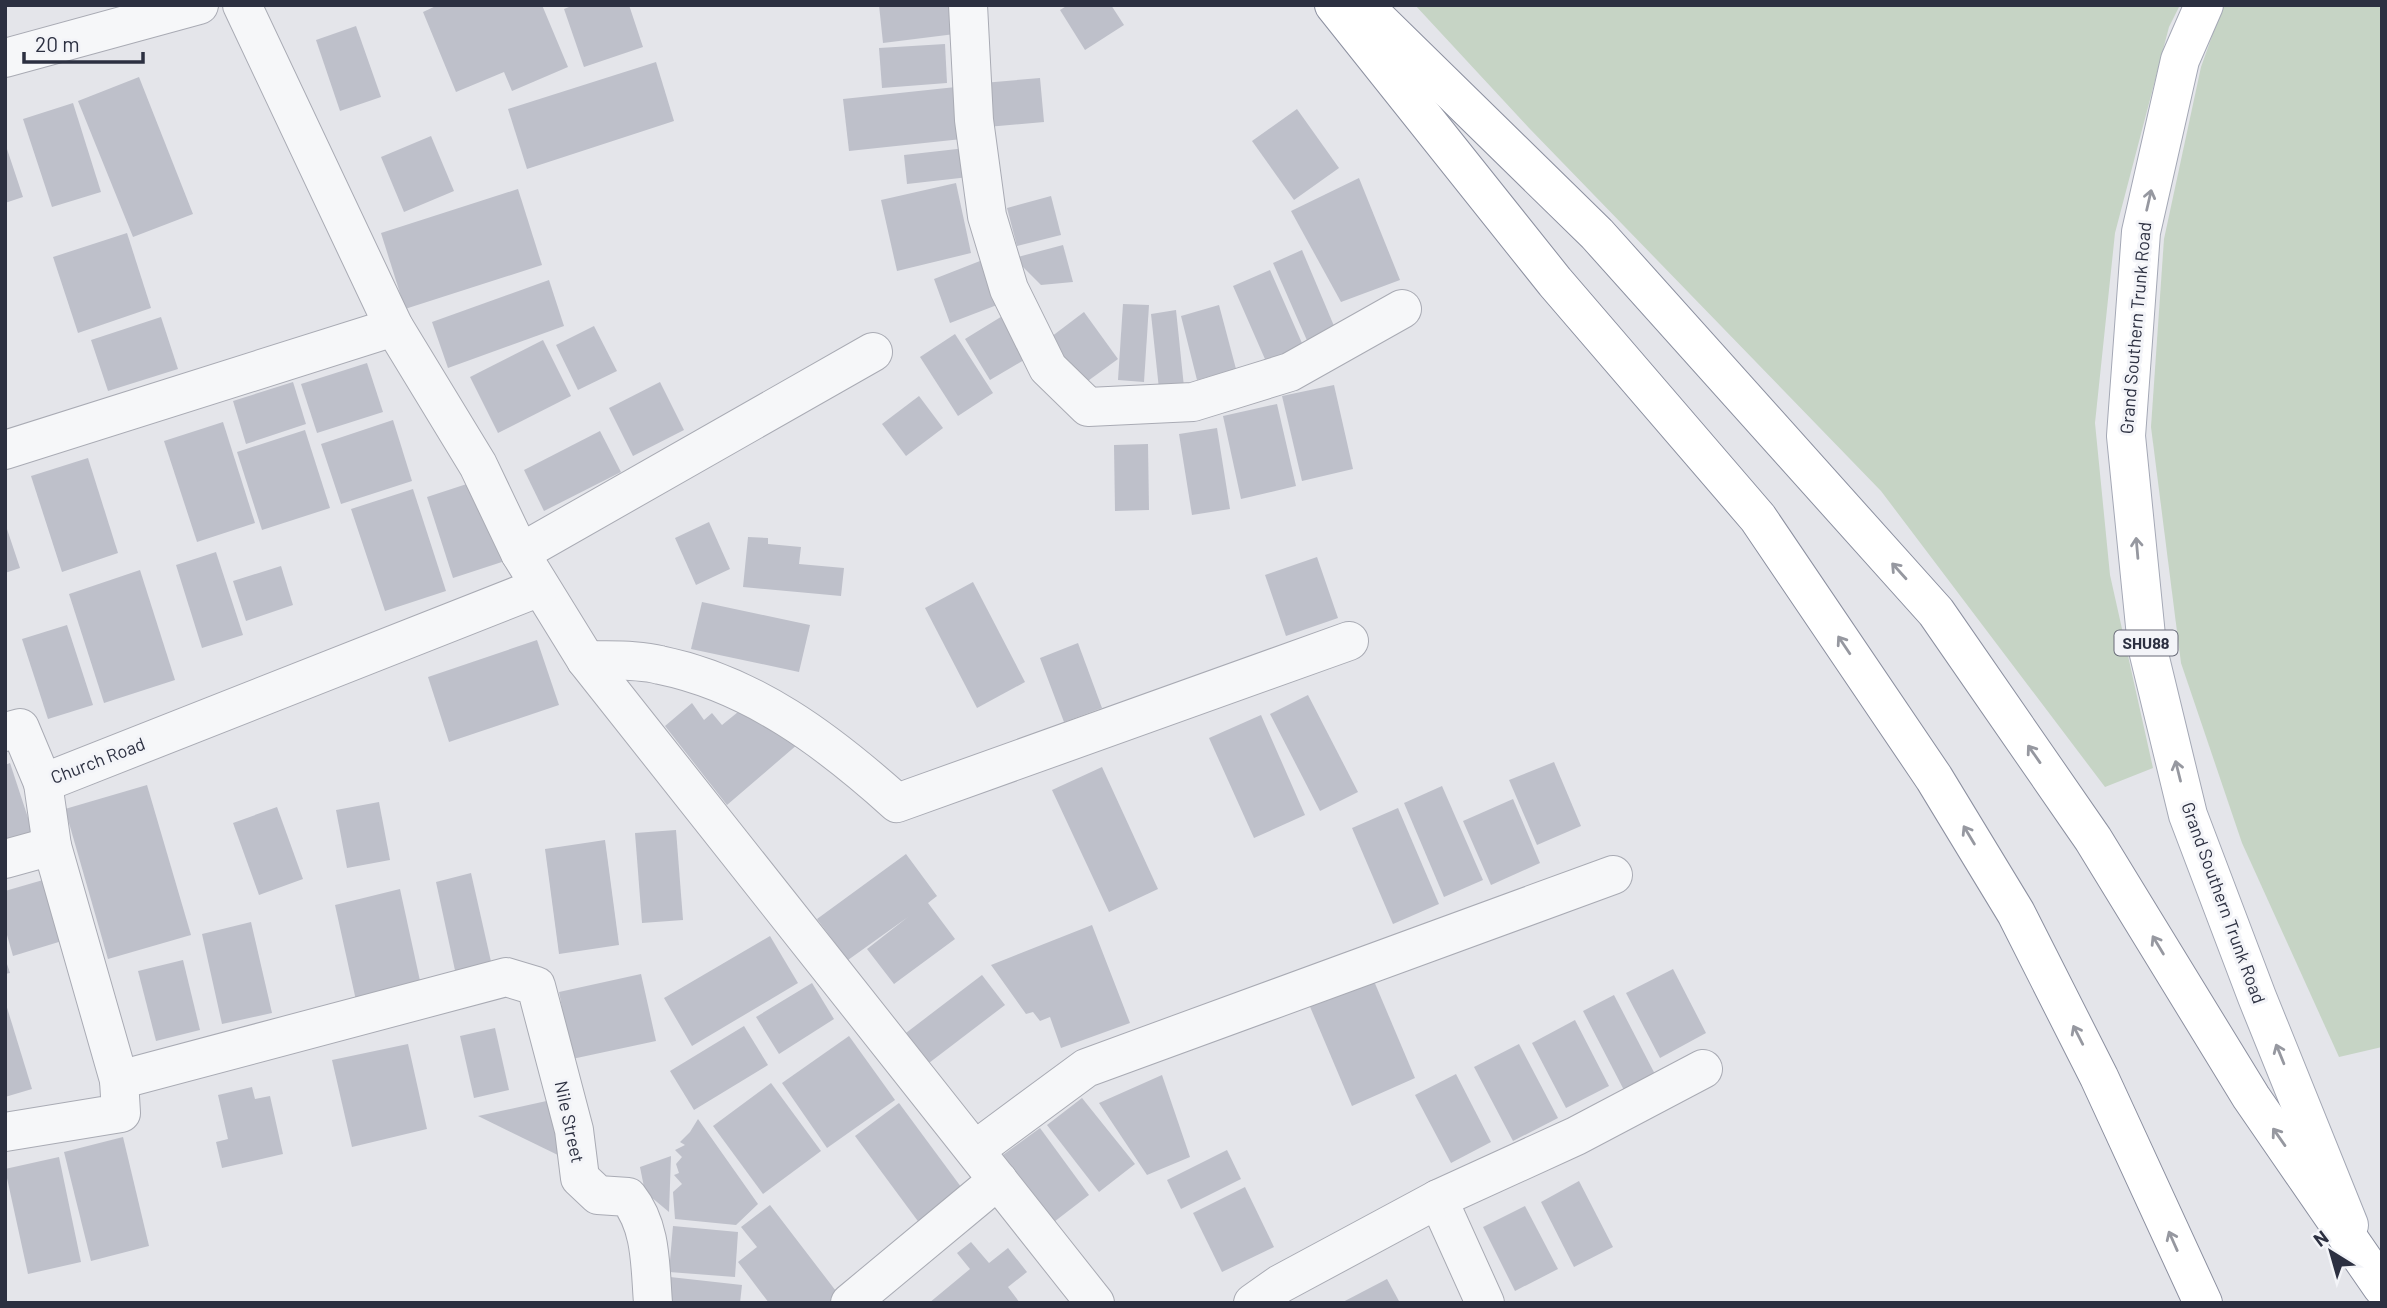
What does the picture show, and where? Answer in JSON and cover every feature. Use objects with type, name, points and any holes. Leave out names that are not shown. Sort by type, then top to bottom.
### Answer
[{"type":"main road","points":[[1334,5],[1555,282],[1758,518],[1934,778],[2016,914],[2040,960],[2099,1077],[2203,1303]]},
{"type":"main road","points":[[1363,5],[1597,234],[1936,612],[2093,839],[2251,1097],[2361,1253]]},
{"type":"main road","name":"Grand Southern Trunk Road","points":[[2204,5],[2180,60],[2141,232],[2126,436],[2147,646],[2189,815],[2257,997],[2361,1253],[2382,1287]]},
{"type":"street","points":[[5,58],[199,5]]},
{"type":"street","points":[[242,5],[394,327],[478,465],[520,553],[586,660],[1096,1303]]},
{"type":"street","points":[[968,5],[974,120],[987,216],[1009,289],[1048,368],[1088,407],[1193,402],[1290,372],[1402,309]]},
{"type":"street","points":[[5,450],[394,327]]},
{"type":"street","points":[[520,553],[873,352]]},
{"type":"street","name":"Church Road","points":[[5,1132],[121,1113],[119,1080],[52,846],[43,783],[540,587]]},
{"type":"street","points":[[586,660],[658,664],[693,673],[763,702],[853,763],[897,803],[1349,641]]},
{"type":"street","points":[[5,732],[20,728],[43,783]]},
{"type":"street","points":[[5,859],[52,846]]},
{"type":"street","points":[[850,1303],[1086,1068],[1613,875]]},
{"type":"street","name":"Nile Street","points":[[119,1080],[506,977],[536,986],[574,1130],[580,1178],[598,1195],[628,1197],[638,1209],[647,1233],[653,1303]]},
{"type":"street","points":[[1253,1303],[1280,1284],[1438,1199],[1576,1136],[1703,1069]]},
{"type":"street","points":[[1438,1199],[1485,1303]]},
{"type":"green space","points":[[1415,5],[2180,5],[2169,27],[2115,233],[2095,423],[2110,575],[2153,768],[2105,787],[1881,491],[1529,128]]},
{"type":"green space","points":[[2223,5],[2382,5],[2382,1047],[2339,1057],[2242,843],[2181,663],[2151,427],[2164,239],[2201,67]]},
{"type":"building","points":[[438,5],[542,5],[568,67],[512,91],[504,72],[456,92],[423,12]]},
{"type":"building","points":[[574,5],[629,5],[643,47],[584,67],[564,9]]},
{"type":"building","points":[[879,5],[952,5],[955,34],[883,43]]},
{"type":"building","points":[[1068,5],[1111,5],[1124,25],[1085,50],[1060,10]]},
{"type":"building","points":[[356,26],[381,97],[340,111],[316,40]]},
{"type":"building","points":[[945,44],[947,83],[882,88],[879,48]]},
{"type":"building","points":[[656,62],[674,121],[527,169],[508,109]]},
{"type":"building","points":[[139,77],[193,214],[133,237],[78,101]]},
{"type":"building","points":[[1040,78],[1044,122],[987,127],[983,83]]},
{"type":"building","points":[[956,87],[962,139],[849,151],[843,99]]},
{"type":"building","points":[[73,103],[101,192],[52,207],[23,119]]},
{"type":"building","points":[[1297,109],[1339,168],[1294,200],[1252,141]]},
{"type":"building","points":[[431,136],[454,191],[404,212],[381,157]]},
{"type":"building","points":[[5,143],[23,197],[5,203]]},
{"type":"building","points":[[966,148],[969,177],[907,184],[904,155]]},
{"type":"building","points":[[1359,178],[1400,280],[1341,302],[1291,211]]},
{"type":"building","points":[[956,183],[971,253],[897,271],[881,200]]},
{"type":"building","points":[[518,189],[542,265],[405,309],[381,233]]},
{"type":"building","points":[[1051,196],[1061,235],[1017,246],[1007,208]]},
{"type":"building","points":[[127,233],[151,308],[78,333],[53,257]]},
{"type":"building","points":[[1063,245],[1073,282],[1041,285],[1014,258]]},
{"type":"building","points":[[1302,250],[1337,333],[1309,345],[1273,263]]},
{"type":"building","points":[[980,261],[997,305],[950,323],[934,279]]},
{"type":"building","points":[[1270,270],[1305,350],[1268,366],[1233,286]]},
{"type":"building","points":[[549,280],[564,326],[448,368],[432,322]]},
{"type":"building","points":[[1123,304],[1149,305],[1144,382],[1118,380]]},
{"type":"building","points":[[1219,305],[1236,369],[1197,380],[1181,316]]},
{"type":"building","points":[[1176,310],[1184,387],[1159,389],[1151,314]]},
{"type":"building","points":[[1084,312],[1118,359],[1081,386],[1047,340]]},
{"type":"building","points":[[1004,315],[1029,357],[990,380],[965,339]]},
{"type":"building","points":[[161,317],[178,369],[108,391],[91,340]]},
{"type":"building","points":[[594,326],[617,371],[578,390],[556,345]]},
{"type":"building","points":[[955,334],[993,393],[958,416],[920,357]]},
{"type":"building","points":[[543,340],[571,396],[498,433],[470,377]]},
{"type":"building","points":[[367,363],[383,412],[317,433],[301,384]]},
{"type":"building","points":[[293,382],[306,424],[246,444],[233,401]]},
{"type":"building","points":[[660,382],[684,430],[633,456],[609,408]]},
{"type":"building","points":[[1334,385],[1353,469],[1302,481],[1282,396]]},
{"type":"building","points":[[919,396],[943,428],[906,456],[882,424]]},
{"type":"building","points":[[1277,404],[1296,486],[1241,499],[1223,416]]},
{"type":"building","points":[[393,420],[412,481],[341,504],[321,444]]},
{"type":"building","points":[[223,422],[255,523],[197,542],[164,441]]},
{"type":"building","points":[[1217,428],[1230,509],[1192,515],[1179,434]]},
{"type":"building","points":[[305,430],[330,508],[262,530],[237,452]]},
{"type":"building","points":[[600,431],[621,472],[544,511],[524,470]]},
{"type":"building","points":[[1148,444],[1149,510],[1115,511],[1114,445]]},
{"type":"building","points":[[88,458],[118,553],[62,572],[31,476]]},
{"type":"building","points":[[479,480],[505,561],[453,578],[427,497]]},
{"type":"building","points":[[413,489],[446,591],[385,611],[351,509]]},
{"type":"building","points":[[709,522],[730,569],[696,585],[675,538]]},
{"type":"building","points":[[5,523],[20,568],[5,573]]},
{"type":"building","points":[[748,537],[768,538],[768,544],[801,547],[799,564],[844,568],[841,596],[743,587]]},
{"type":"building","points":[[216,552],[243,635],[202,648],[176,565]]},
{"type":"building","points":[[1317,557],[1338,618],[1286,636],[1265,575]]},
{"type":"building","points":[[281,566],[293,605],[246,621],[233,581]]},
{"type":"building","points":[[140,570],[175,680],[104,703],[69,594]]},
{"type":"building","points":[[973,582],[1025,682],[977,708],[925,608]]},
{"type":"building","points":[[702,602],[810,625],[799,672],[691,649]]},
{"type":"building","points":[[67,625],[93,705],[48,719],[22,639]]},
{"type":"building","points":[[537,640],[559,705],[449,742],[428,677]]},
{"type":"building","points":[[1078,643],[1102,708],[1064,722],[1040,658]]},
{"type":"building","points":[[1308,695],[1358,792],[1320,811],[1270,714]]},
{"type":"building","points":[[692,703],[704,720],[712,713],[722,725],[738,712],[762,725],[805,738],[727,805],[665,726]]},
{"type":"building","points":[[1261,715],[1305,815],[1254,838],[1209,738]]},
{"type":"building","points":[[1554,762],[1581,826],[1537,845],[1509,780]]},
{"type":"building","points":[[10,763],[33,833],[5,842],[5,765]]},
{"type":"building","points":[[1102,767],[1158,889],[1109,912],[1052,790]]},
{"type":"building","points":[[147,785],[191,935],[108,959],[65,809]]},
{"type":"building","points":[[1442,786],[1483,880],[1444,897],[1404,803]]},
{"type":"building","points":[[1513,799],[1540,863],[1491,885],[1463,821]]},
{"type":"building","points":[[379,802],[390,860],[347,868],[336,810]]},
{"type":"building","points":[[277,807],[303,879],[259,895],[233,823]]},
{"type":"building","points":[[1398,808],[1439,904],[1393,924],[1352,828]]},
{"type":"building","points":[[676,830],[683,920],[642,923],[635,833]]},
{"type":"building","points":[[605,840],[619,945],[559,954],[545,849]]},
{"type":"building","points":[[906,854],[937,896],[928,903],[955,939],[894,984],[867,949],[908,917],[848,960],[817,919]]},
{"type":"building","points":[[471,873],[492,966],[456,975],[436,882]]},
{"type":"building","points":[[43,880],[62,941],[13,956],[5,928],[5,891]]},
{"type":"building","points":[[400,889],[422,990],[357,1005],[335,905]]},
{"type":"building","points":[[251,922],[272,1013],[222,1024],[202,934]]},
{"type":"building","points":[[1092,925],[1130,1023],[1061,1048],[1050,1017],[1040,1021],[1033,1012],[1026,1014],[991,965]]},
{"type":"building","points":[[770,936],[798,983],[692,1046],[664,998]]},
{"type":"building","points":[[5,958],[10,973],[5,974]]},
{"type":"building","points":[[183,960],[200,1030],[156,1041],[138,971]]},
{"type":"building","points":[[1673,969],[1706,1033],[1660,1058],[1626,993]]},
{"type":"building","points":[[641,974],[656,1041],[572,1059],[559,992]]},
{"type":"building","points":[[1371,974],[1415,1078],[1352,1106],[1308,1002]]},
{"type":"building","points":[[982,975],[1005,1005],[925,1066],[902,1036]]},
{"type":"building","points":[[812,983],[834,1019],[779,1054],[756,1017]]},
{"type":"building","points":[[1614,995],[1657,1078],[1626,1094],[1583,1011]]},
{"type":"building","points":[[5,1001],[32,1089],[5,1097]]},
{"type":"building","points":[[1575,1020],[1609,1086],[1566,1108],[1532,1043]]},
{"type":"building","points":[[744,1026],[768,1065],[694,1110],[670,1071]]},
{"type":"building","points":[[495,1028],[509,1090],[474,1098],[460,1036]]},
{"type":"building","points":[[849,1036],[895,1100],[827,1148],[782,1083]]},
{"type":"building","points":[[408,1044],[427,1129],[352,1147],[332,1060]]},
{"type":"building","points":[[1519,1044],[1558,1118],[1513,1141],[1474,1067]]},
{"type":"building","points":[[1456,1074],[1491,1142],[1451,1163],[1415,1095]]},
{"type":"building","points":[[1162,1075],[1190,1157],[1147,1175],[1099,1103]]},
{"type":"building","points":[[771,1083],[821,1151],[763,1194],[713,1126]]},
{"type":"building","points":[[252,1087],[255,1099],[270,1096],[283,1154],[222,1168],[216,1142],[228,1139],[218,1095]]},
{"type":"building","points":[[1082,1098],[1135,1164],[1099,1192],[1047,1125]]},
{"type":"building","points":[[551,1100],[564,1158],[478,1116]]},
{"type":"building","points":[[899,1103],[964,1191],[920,1224],[855,1136]]},
{"type":"building","points":[[698,1119],[758,1204],[736,1225],[675,1219],[673,1192],[682,1184],[674,1175],[679,1173],[676,1164],[682,1157],[675,1150],[685,1145],[680,1142]]},
{"type":"building","points":[[1040,1128],[1089,1195],[1050,1225],[1000,1157]]},
{"type":"building","points":[[123,1137],[149,1246],[91,1261],[64,1152]]},
{"type":"building","points":[[1227,1150],[1241,1179],[1181,1209],[1167,1180]]},
{"type":"building","points":[[671,1156],[669,1212],[645,1192],[640,1167]]},
{"type":"building","points":[[59,1157],[81,1262],[28,1274],[5,1169]]},
{"type":"building","points":[[1579,1181],[1613,1247],[1574,1267],[1541,1202]]},
{"type":"building","points":[[1245,1187],[1274,1247],[1222,1272],[1193,1213]]},
{"type":"building","points":[[770,1205],[839,1295],[830,1303],[769,1303],[738,1262],[757,1247],[741,1227]]},
{"type":"building","points":[[1525,1206],[1558,1269],[1515,1291],[1483,1227]]},
{"type":"building","points":[[673,1226],[738,1232],[735,1277],[669,1272]]},
{"type":"building","points":[[971,1242],[989,1263],[1008,1248],[1027,1272],[1008,1287],[1020,1303],[929,1303],[970,1269],[957,1253]]},
{"type":"building","points":[[670,1277],[742,1285],[740,1303],[667,1303]]},
{"type":"building","points":[[1387,1279],[1400,1303],[1341,1303]]}]
